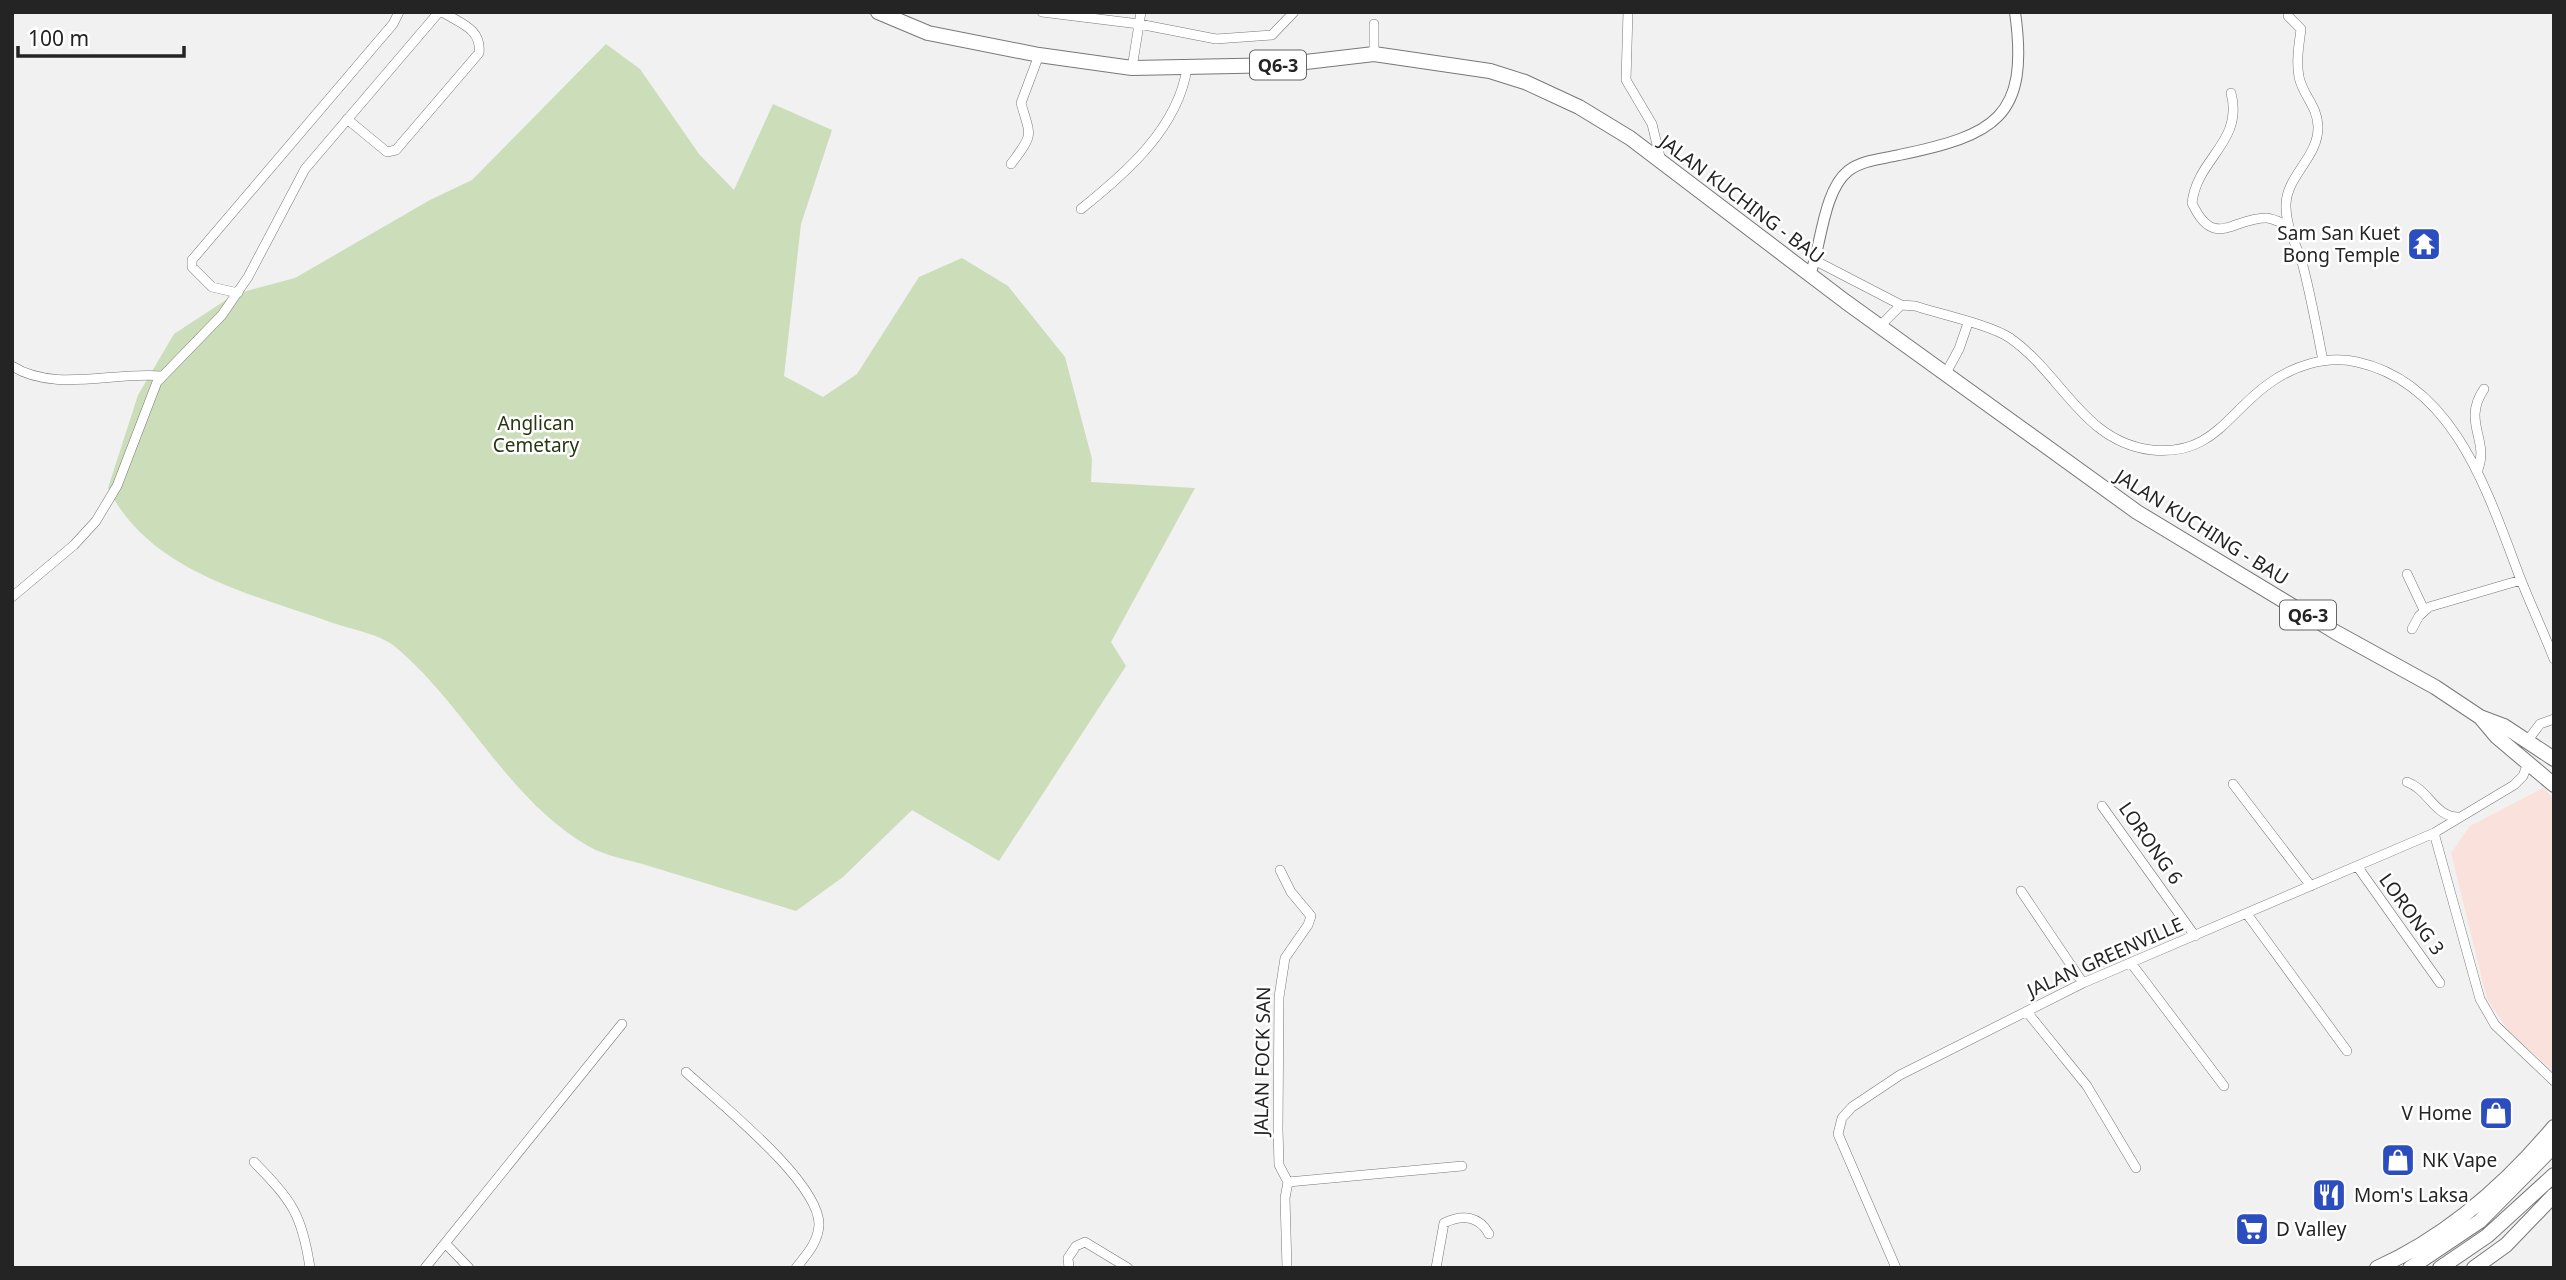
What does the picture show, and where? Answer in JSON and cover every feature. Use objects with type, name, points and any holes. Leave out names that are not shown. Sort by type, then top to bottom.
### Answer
[{"type":"main road","name":"JALAN KUCHING - BAU","points":[[878,12],[928,33],[1039,55],[1132,68],[1280,65],[1374,54],[1490,71],[1525,82],[1579,107],[1661,161],[1879,327],[2137,512],[2337,633],[2435,687],[2480,717],[2528,740],[2554,759]]},
{"type":"main road","name":"JALAN KUCHING - BAU","points":[[2480,717],[2554,785]]},
{"type":"main road","points":[[2377,1268],[2460,1219],[2484,1199],[2554,1127]]},
{"type":"main road","points":[[2410,1268],[2480,1221],[2554,1146]]},
{"type":"main road","points":[[2440,1268],[2487,1236],[2554,1175]]},
{"type":"main road","points":[[2474,1268],[2506,1245],[2554,1195]]},
{"type":"street","points":[[238,293],[212,288],[192,267],[192,260],[321,111],[393,24],[399,12]]},
{"type":"street","points":[[12,597],[74,545],[96,521],[117,486],[148,404],[162,376],[222,315],[238,293],[296,184],[347,118],[440,12],[475,32],[480,42],[479,53],[396,150],[387,152],[347,118]]},
{"type":"street","points":[[1042,12],[1139,24],[1216,38],[1249,38],[1272,34],[1294,12]]},
{"type":"street","points":[[1132,68],[1141,12]]},
{"type":"street","points":[[1628,12],[1626,80],[1652,124],[1661,161]]},
{"type":"street","points":[[1810,275],[1816,261],[1821,230],[1835,190],[1846,172],[1862,163],[1954,144],[1980,132],[2006,108],[2018,78],[2019,43],[2015,12]]},
{"type":"street","points":[[2288,16],[2301,29],[2297,55],[2299,78],[2316,109],[2318,130],[2315,146],[2287,194],[2288,226],[2308,283],[2323,361]]},
{"type":"street","points":[[1374,24],[1374,54]]},
{"type":"street","points":[[1011,164],[1029,137],[1031,128],[1021,103],[1039,55]]},
{"type":"street","points":[[1081,209],[1151,144],[1178,100],[1187,68]]},
{"type":"street","points":[[2231,93],[2235,120],[2200,176],[2192,203],[2204,223],[2213,228],[2238,227],[2267,218],[2288,226]]},
{"type":"street","points":[[1816,261],[1901,306],[1915,306],[2008,336],[2028,352],[2096,428],[2124,444],[2152,450],[2196,446],[2217,432],[2266,385],[2293,369],[2323,361],[2347,360],[2393,374],[2415,388],[2449,425],[2477,472],[2554,659]]},
{"type":"street","points":[[1879,327],[1901,306]]},
{"type":"street","points":[[1945,373],[1959,349],[1968,323]]},
{"type":"street","points":[[12,366],[34,377],[141,374],[162,376]]},
{"type":"street","points":[[2477,472],[2483,452],[2473,415],[2484,390]]},
{"type":"street","points":[[2407,574],[2424,610]]},
{"type":"street","points":[[2412,629],[2424,610],[2521,580]]},
{"type":"street","points":[[2528,740],[2540,724],[2554,719]]},
{"type":"street","name":"JALAN GREENVILLE","points":[[1896,1268],[1841,1147],[1838,1134],[1842,1118],[1859,1101],[1900,1075],[2084,982],[2434,832],[2514,785],[2523,776],[2528,763]]},
{"type":"street","points":[[2407,782],[2418,786],[2437,808],[2449,817],[2460,817]]},
{"type":"street","points":[[2232,784],[2311,886]]},
{"type":"street","name":"LORONG 6","points":[[2102,806],[2195,936]]},
{"type":"street","points":[[2434,832],[2461,939],[2480,999],[2495,1026],[2554,1081]]},
{"type":"street","name":"LORONG 3","points":[[2357,866],[2440,983]]},
{"type":"street","name":"JALAN FOCK SAN","points":[[1280,870],[1291,892],[1311,916],[1308,925],[1285,958],[1279,997],[1279,1165],[1288,1182],[1285,1198],[1287,1268]]},
{"type":"street","points":[[2021,891],[2084,982]]},
{"type":"street","points":[[2247,914],[2347,1051]]},
{"type":"street","points":[[2131,963],[2224,1086]]},
{"type":"street","points":[[2026,1012],[2087,1086],[2136,1168]]},
{"type":"street","points":[[425,1268],[622,1024]]},
{"type":"street","points":[[686,1072],[789,1167],[814,1203],[819,1224],[816,1240],[796,1268]]},
{"type":"street","points":[[254,1162],[285,1193],[304,1230],[310,1268]]},
{"type":"street","points":[[1288,1182],[1462,1166]]},
{"type":"street","points":[[1436,1268],[1444,1223],[1476,1218],[1489,1234]]},
{"type":"street","points":[[1069,1268],[1068,1258],[1076,1246],[1085,1242],[1128,1268]]},
{"type":"street","points":[[446,1244],[469,1268]]},
{"type":"shaded area","points":[[2543,788],[2554,799],[2554,1072],[2509,1032],[2487,999],[2451,853],[2470,826]]},
{"type":"green space","name":"Anglican Cemetary","points":[[606,44],[640,69],[699,154],[734,190],[773,104],[832,130],[801,224],[784,376],[823,397],[857,374],[919,277],[962,258],[1008,286],[1065,357],[1092,459],[1091,482],[1195,488],[1111,642],[1126,666],[999,861],[912,810],[843,877],[796,911],[595,849],[559,826],[533,803],[442,694],[393,645],[372,635],[237,590],[205,576],[176,560],[149,540],[126,517],[108,488],[138,395],[174,334],[235,294],[295,278],[430,200],[472,180]]},
{"type":"place","name":"Sam San Kuet Bong Temple","points":[[2424,244]]},
{"type":"place","name":"V Home","points":[[2496,1113]]},
{"type":"place","name":"NK Vape","points":[[2398,1160]]},
{"type":"place","name":"Mom's Laksa","points":[[2329,1195]]},
{"type":"place","name":"D Valley","points":[[2252,1229]]}]
